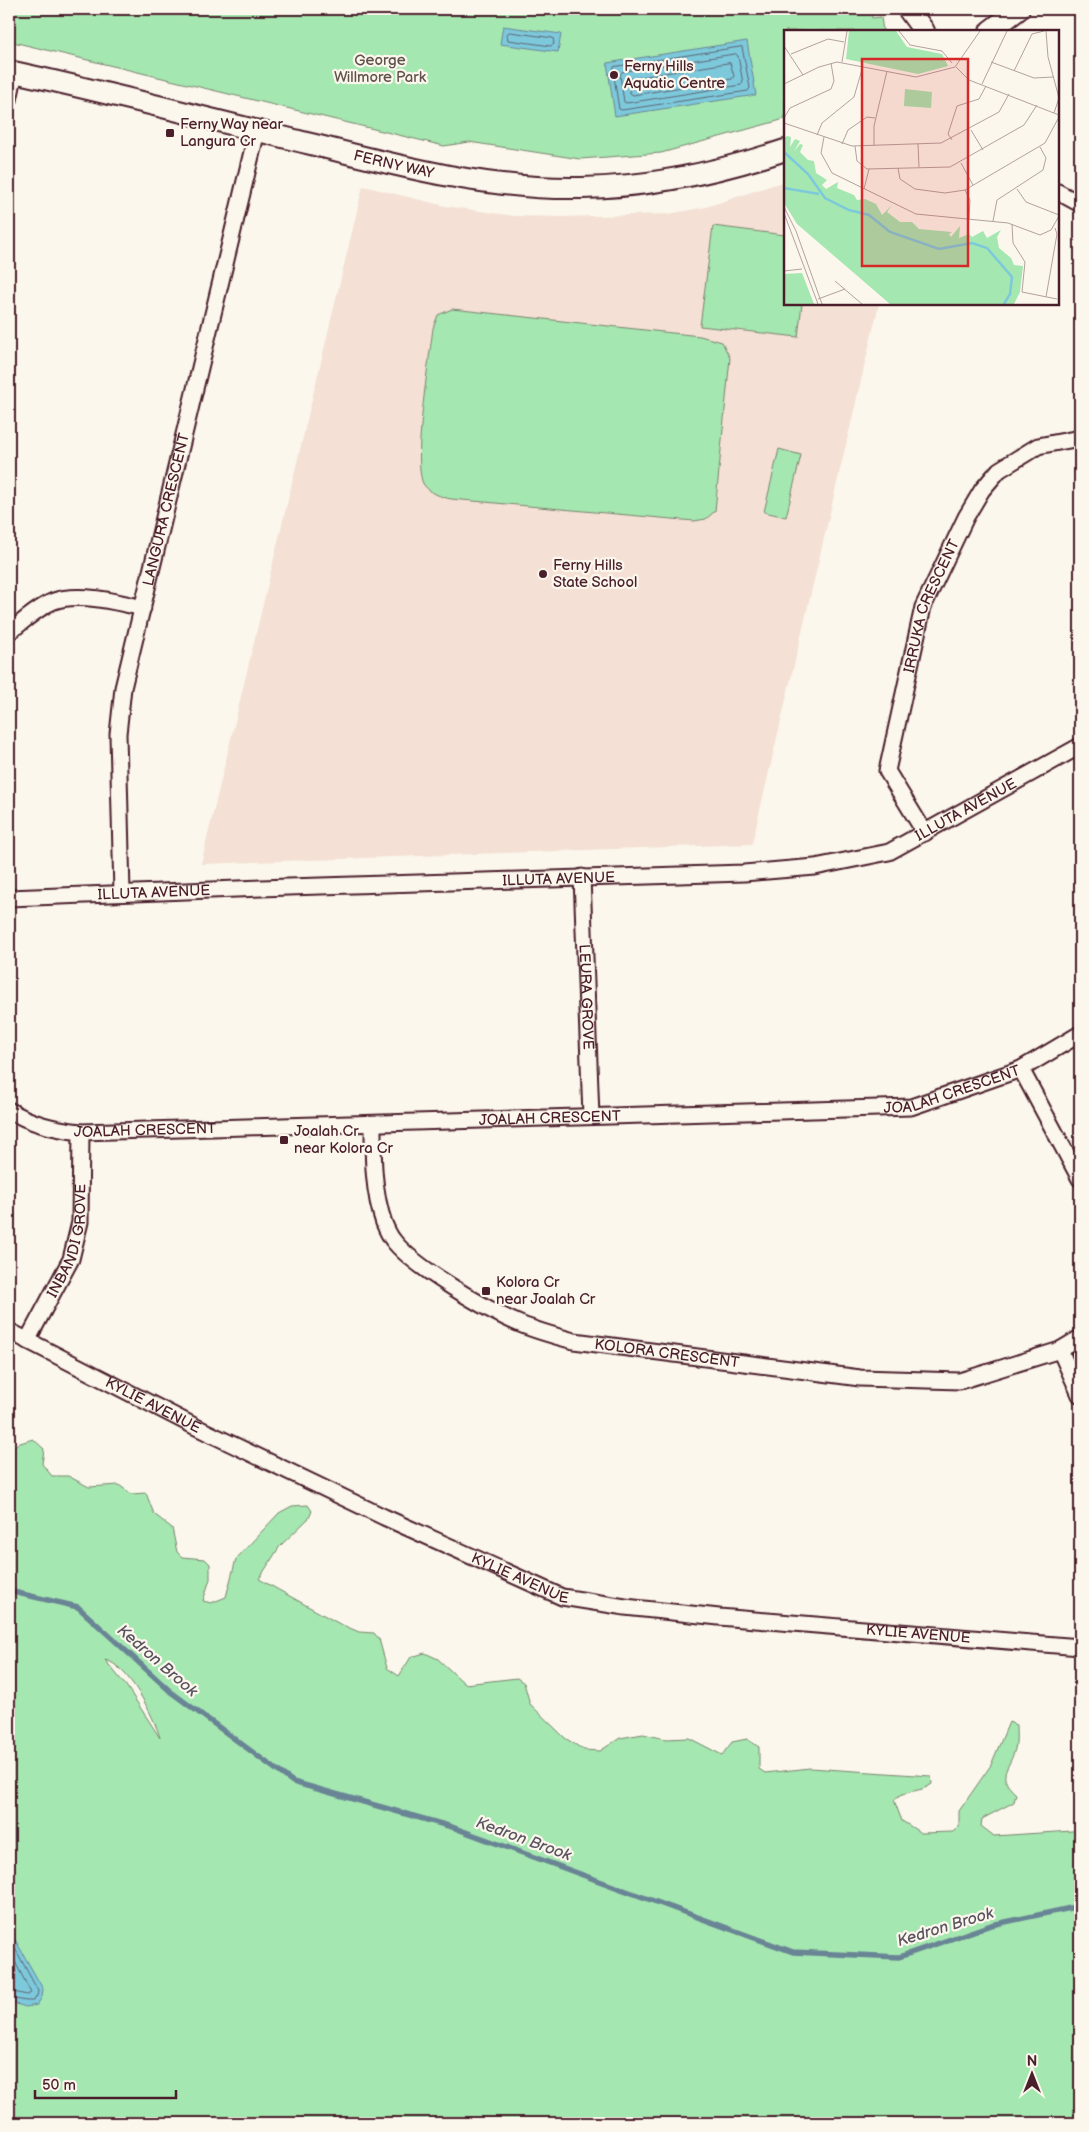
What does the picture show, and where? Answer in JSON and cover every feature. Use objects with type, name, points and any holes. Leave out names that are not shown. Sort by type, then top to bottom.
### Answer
[{"type":"street","points":[[908,9],[923,30]]},
{"type":"street","points":[[991,30],[1019,9]]},
{"type":"street","points":[[9,100],[12,71]]},
{"type":"street","name":"FERNY WAY","points":[[12,71],[460,178],[562,188],[624,186],[664,182],[707,173],[784,150]]},
{"type":"street","name":"LANGURA CRESCENT","points":[[122,893],[119,709],[257,131]]},
{"type":"street","points":[[1059,193],[1080,204]]},
{"type":"street","name":"IRRUKA CRESCENT","points":[[925,833],[887,771],[923,607],[966,517],[982,490],[999,470],[1038,446],[1080,438]]},
{"type":"street","points":[[9,632],[54,601],[68,598],[88,598],[142,608]]},
{"type":"street","name":"ILLUTA AVENUE","points":[[9,898],[582,877],[744,873],[815,867],[889,852],[1080,746]]},
{"type":"street","name":"LEURA GROVE","points":[[582,877],[591,1116]]},
{"type":"street","name":"JOALAH CRESCENT","points":[[9,1110],[32,1122],[56,1129],[81,1132],[911,1107],[1021,1069],[1080,1034]]},
{"type":"street","points":[[1021,1069],[1080,1179]]},
{"type":"street","name":"KOLORA CRESCENT","points":[[373,1124],[376,1186],[384,1224],[392,1239],[431,1272],[470,1297],[517,1323],[545,1334],[574,1341],[860,1378],[960,1381],[1060,1350],[1080,1338]]},
{"type":"street","name":"INBANDI GROVE","points":[[27,1340],[71,1259],[80,1222],[81,1132]]},
{"type":"street","name":"KYLIE AVENUE","points":[[9,1331],[212,1435],[384,1517],[562,1596],[626,1608],[1080,1647]]},
{"type":"street","points":[[1060,1350],[1080,1395]]},
{"type":"shaded area","name":"Ferny Hills State School","points":[[784,181],[784,305],[879,305],[752,844],[201,864],[363,186],[445,206],[514,216],[562,217],[669,214],[706,207]]},
{"type":"green space","name":"George Willmore Park","points":[[9,9],[871,9],[872,18],[881,17],[883,30],[784,30],[784,119],[661,153],[580,159],[469,142],[444,146],[9,41]]},
{"type":"green space","points":[[713,226],[784,235],[784,305],[802,305],[798,337],[700,326]]},
{"type":"green space","points":[[452,309],[700,336],[722,342],[730,358],[715,511],[706,519],[694,521],[451,499],[429,490],[424,485],[421,474],[420,457],[420,435],[425,385],[433,328],[438,315]]},
{"type":"green space","points":[[779,449],[801,455],[786,517],[764,512]]},
{"type":"green space","points":[[33,1439],[44,1449],[42,1464],[52,1476],[68,1476],[89,1487],[119,1485],[131,1494],[146,1493],[154,1514],[172,1528],[177,1552],[182,1557],[205,1559],[210,1564],[210,1579],[203,1601],[211,1603],[226,1597],[236,1559],[279,1513],[292,1506],[308,1505],[312,1511],[309,1518],[280,1546],[259,1579],[338,1623],[359,1632],[374,1633],[379,1639],[387,1668],[399,1676],[411,1657],[425,1653],[438,1659],[465,1684],[517,1678],[524,1683],[530,1704],[565,1738],[584,1750],[600,1751],[620,1738],[643,1734],[666,1739],[689,1738],[722,1755],[732,1742],[747,1739],[759,1747],[759,1769],[765,1773],[810,1768],[931,1776],[932,1784],[928,1787],[903,1794],[894,1800],[902,1821],[921,1833],[953,1832],[959,1826],[959,1811],[991,1765],[1009,1722],[1016,1725],[1016,1746],[1005,1773],[1006,1782],[1016,1794],[1014,1802],[982,1819],[981,1826],[994,1836],[1072,1831],[1079,1829],[1080,1826],[1080,2123],[9,2123],[9,1450],[17,1444]],"holes":[[[105,1660],[114,1664],[131,1681],[139,1693],[152,1717],[160,1738],[127,1687]]]},
{"type":"water","points":[[503,26],[561,34],[558,52],[500,44]]},
{"type":"water","points":[[747,41],[756,95],[615,116],[607,63]]},
{"type":"water","points":[[9,1929],[43,1989],[42,1997],[37,2005],[26,2007],[9,2002]]},
{"type":"waterway","name":"Kedron Brook","points":[[9,1591],[78,1607],[171,1692],[293,1782],[452,1827],[793,1952],[899,1957],[991,1925],[1080,1906]]},
{"type":"place","name":"Ferny Hills Aquatic Centre","points":[[614,75]]},
{"type":"place","name":"Ferny Way near Langura Cr","points":[[170,133]]},
{"type":"place","name":"Ferny Hills State School","points":[[543,574]]},
{"type":"place","name":"Joalah Cr near Kolora Cr","points":[[284,1140]]},
{"type":"place","name":"Kolora Cr near Joalah Cr","points":[[486,1291]]}]
